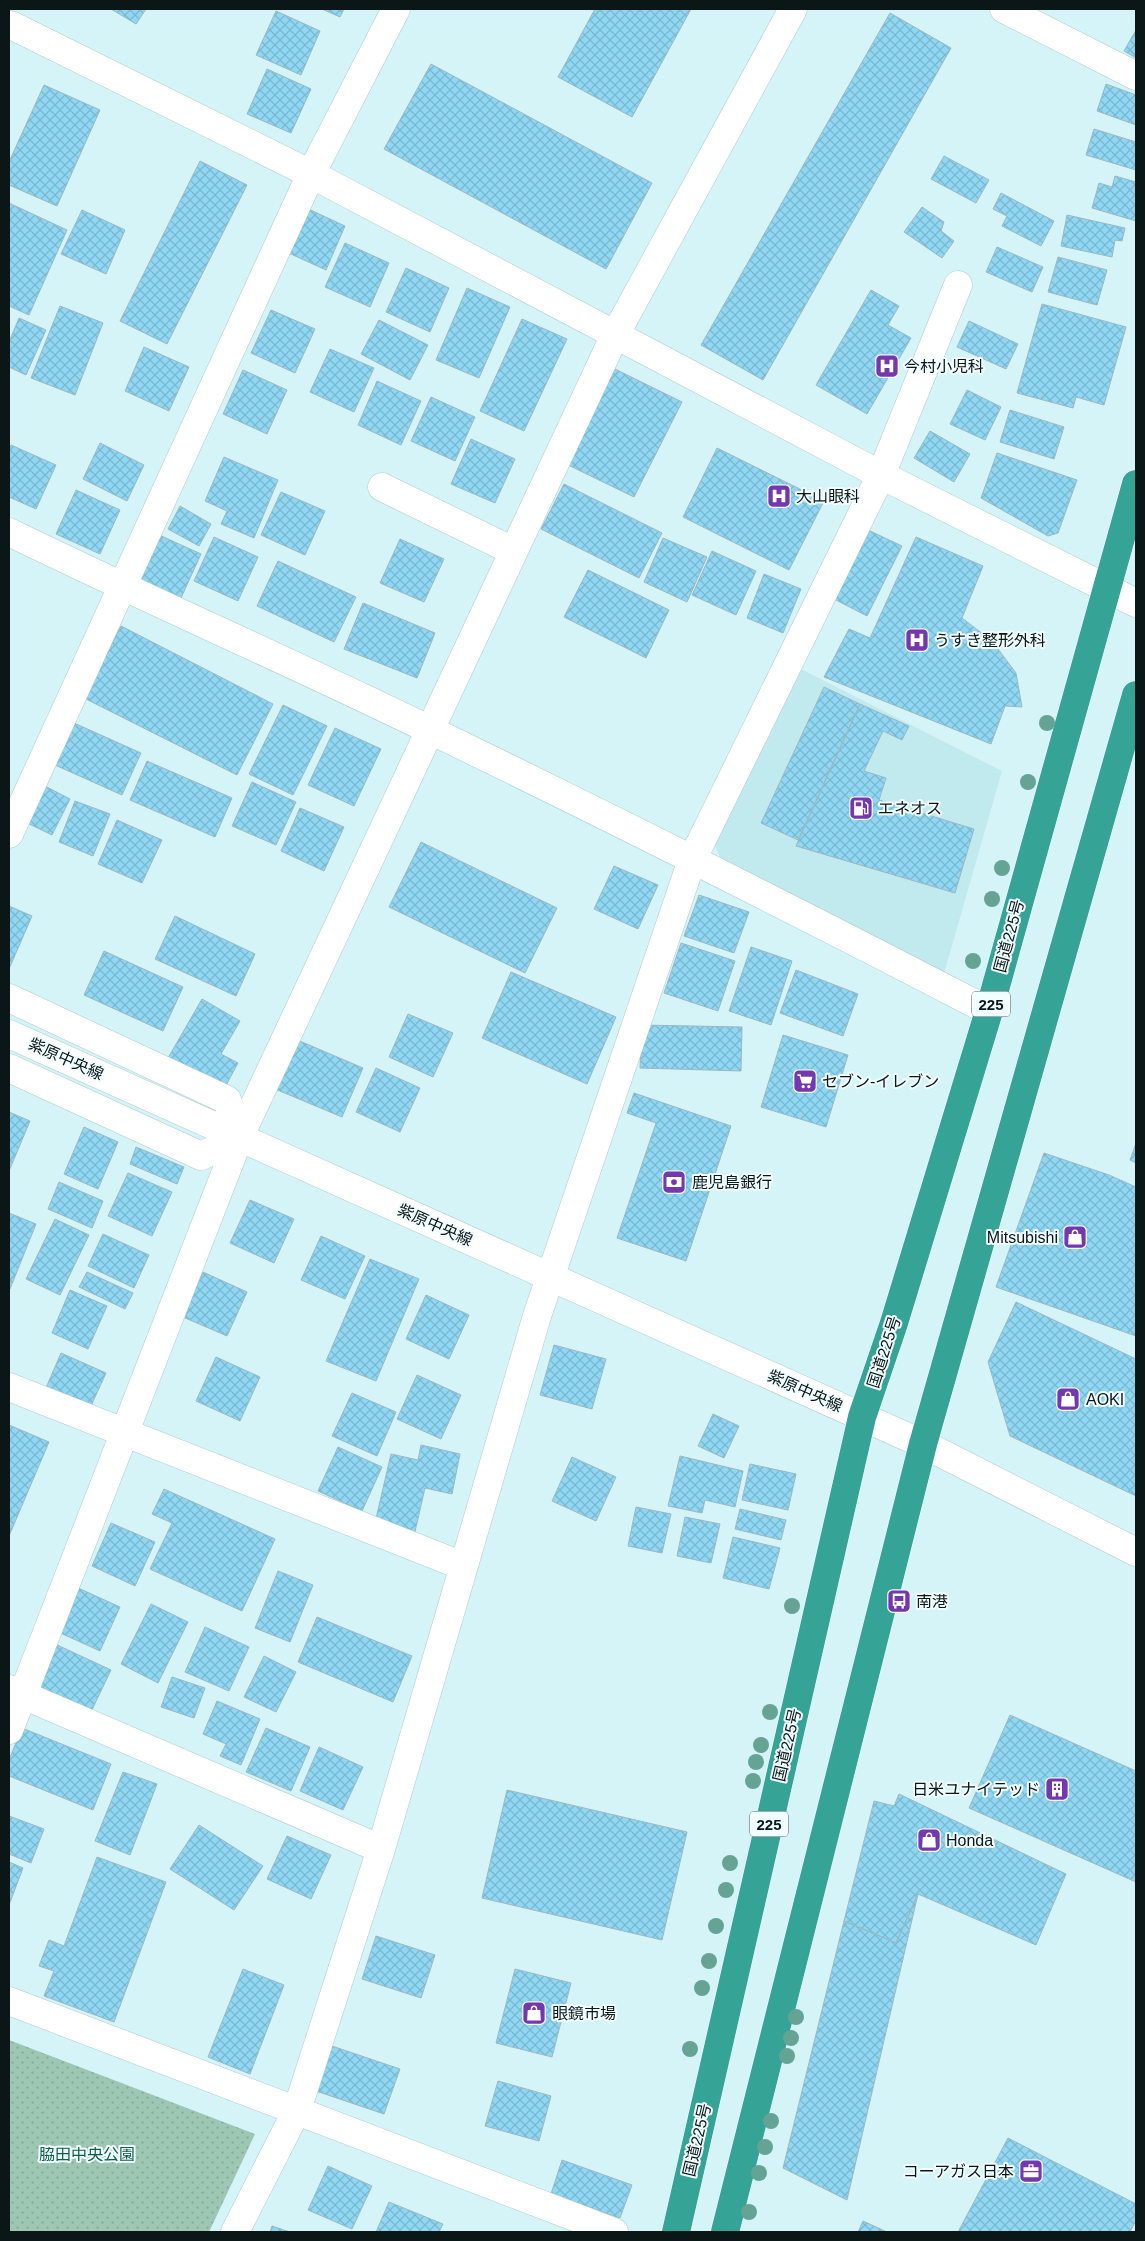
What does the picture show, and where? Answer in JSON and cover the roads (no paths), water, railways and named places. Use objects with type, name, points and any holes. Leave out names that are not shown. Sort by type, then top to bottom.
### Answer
[{"type":"highway","name":"国道225号","points":[[676,2232],[862,1416],[894,1324],[989,1011],[1136,484]]},
{"type":"highway","points":[[725,2232],[923,1444],[1136,695]]},
{"type":"street","points":[[9,834],[311,174],[396,9]]},
{"type":"street","points":[[9,1730],[15,1692],[124,1433],[239,1138],[615,335],[792,9]]},
{"type":"street","points":[[1004,9],[1136,76]]},
{"type":"street","points":[[13,21],[311,174],[881,475],[1136,603]]},
{"type":"street","points":[[235,2232],[297,2110],[381,1849],[550,1276],[692,860],[881,475],[958,285]]},
{"type":"street","points":[[382,487],[513,551]]},
{"type":"street","points":[[9,532],[122,587],[429,729],[989,1011]]},
{"type":"street","points":[[9,998],[227,1100],[239,1138]]},
{"type":"street","name":"紫原中央線","points":[[9,1034],[923,1444],[1136,1552]]},
{"type":"street","points":[[9,1068],[201,1156],[239,1138]]},
{"type":"street","points":[[9,1387],[463,1566]]},
{"type":"street","points":[[15,1692],[381,1849]]},
{"type":"street","points":[[9,2001],[614,2232]]},
{"type":"place","name":"今村小児科","points":[[887,366]]},
{"type":"place","name":"大山眼科","points":[[779,496]]},
{"type":"place","name":"うすき整形外科","points":[[917,640]]},
{"type":"place","name":"エネオス","points":[[861,808]]},
{"type":"place","name":"セブン-イレブン","points":[[805,1081]]},
{"type":"place","name":"鹿児島銀行","points":[[674,1182]]},
{"type":"place","name":"Mitsubishi","points":[[1075,1237]]},
{"type":"place","name":"AOKI","points":[[1068,1399]]},
{"type":"place","name":"南港","points":[[899,1601]]},
{"type":"place","name":"日米ユナイテッド","points":[[1057,1789]]},
{"type":"place","name":"Honda","points":[[929,1840]]},
{"type":"place","name":"眼鏡市場","points":[[534,2013]]},
{"type":"place","name":"コーアガス日本","points":[[1031,2171]]},
{"type":"park label","name":"脇田中央公園","points":[[87,2154]]}]
